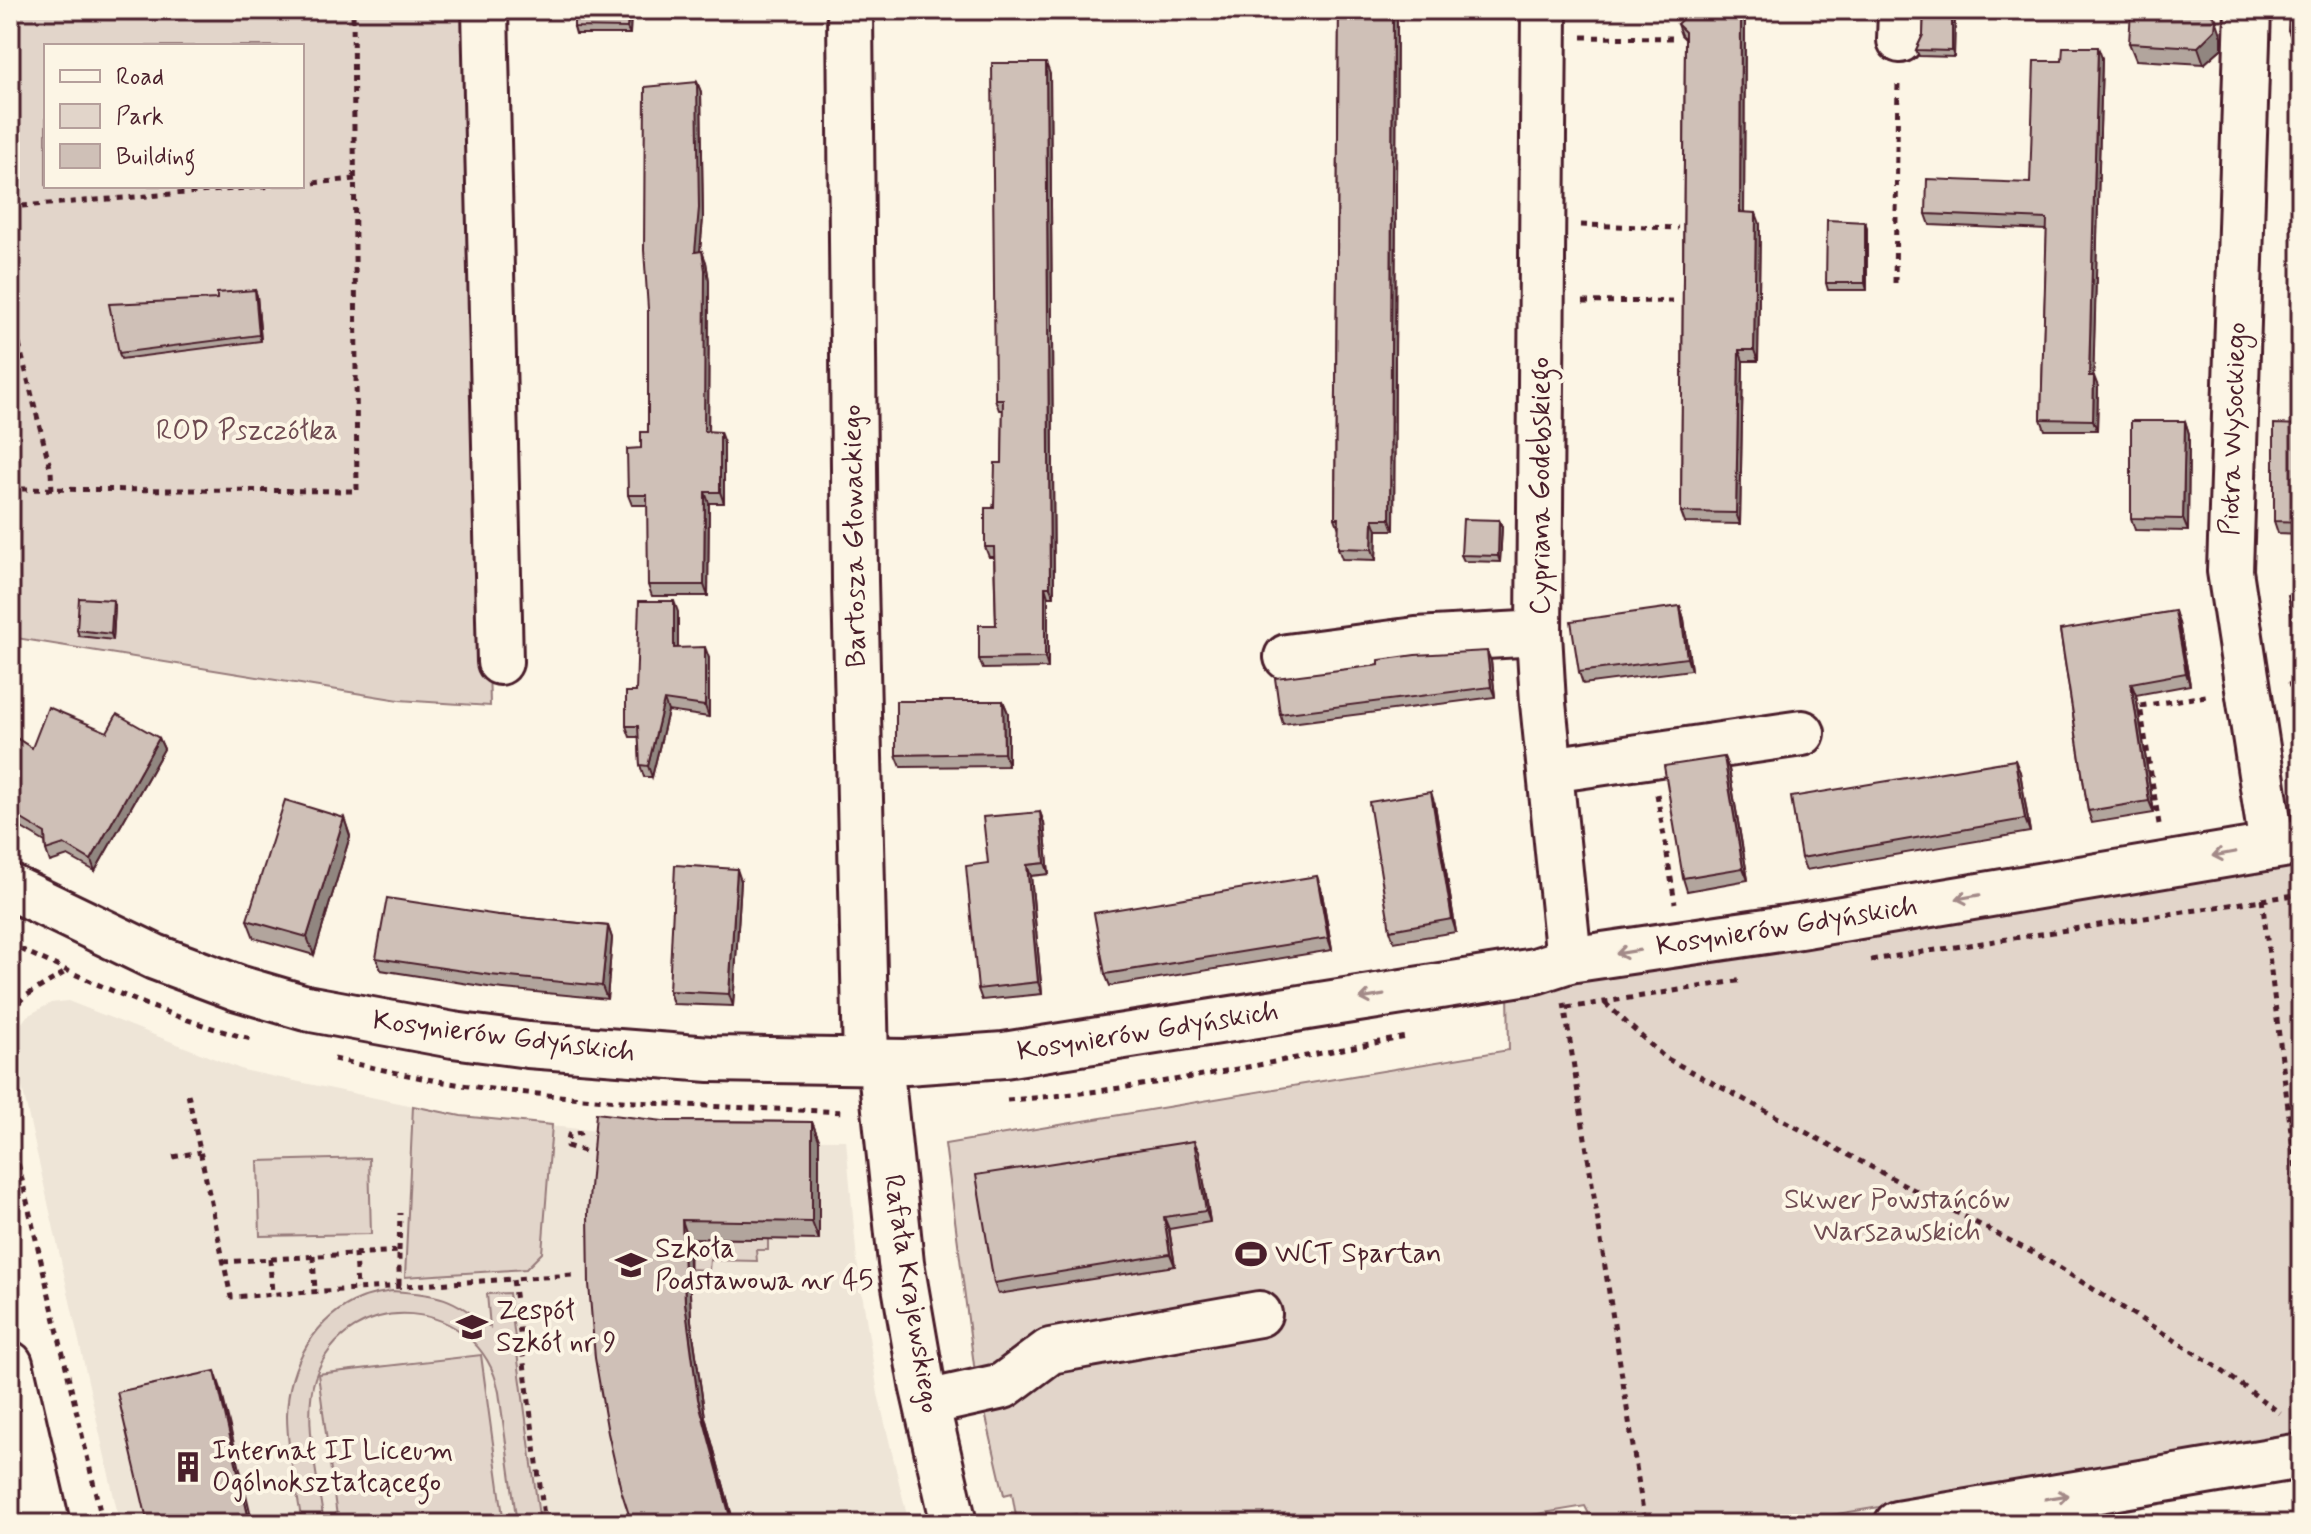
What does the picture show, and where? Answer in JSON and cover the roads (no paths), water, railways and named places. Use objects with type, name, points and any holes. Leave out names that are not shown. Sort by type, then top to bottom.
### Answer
[{"type":"street","points":[[485,10],[500,662]]},
{"type":"street","name":"Bartosza Głowackiego","points":[[850,10],[855,581],[873,1062]]},
{"type":"street","name":"Piotra Wysockiego","points":[[2248,10],[2230,571],[2287,844]]},
{"type":"street","name":"Cypriana Godebskiego","points":[[1560,23],[1539,633],[1569,960]]},
{"type":"street","points":[[1287,657],[1416,640],[1539,633]]},
{"type":"street","points":[[1550,770],[1802,733]]},
{"type":"street","name":"Kosynierów Gdyńskich","points":[[10,887],[155,957],[238,988],[306,1008],[453,1035],[551,1048],[710,1059],[906,1062],[1035,1051],[1535,971],[1569,960],[1800,926],[2287,844]]},
{"type":"street","name":"Rafała Krajewskiego","points":[[873,1062],[901,1263],[954,1524]]},
{"type":"street","points":[[927,1403],[1003,1386],[1050,1351],[1259,1314]]},
{"type":"street","points":[[10,1364],[47,1524]]},
{"type":"street","points":[[1897,1524],[2296,1473]]},
{"type":"place","name":"WCT Spartan","points":[[1251,1254]]},
{"type":"place","name":"Szkoła Podstawowa nr 45","points":[[631,1265]]},
{"type":"place","name":"Zespół Szkół nr 9","points":[[472,1327]]},
{"type":"place","name":"Internat II Liceum Ogólnokształcącego","points":[[188,1467]]},
{"type":"park label","name":"ROD Pszczółka","points":[[247,431]]},
{"type":"park label","name":"Skwer Powstańców Warszawskich","points":[[1897,1216]]}]
